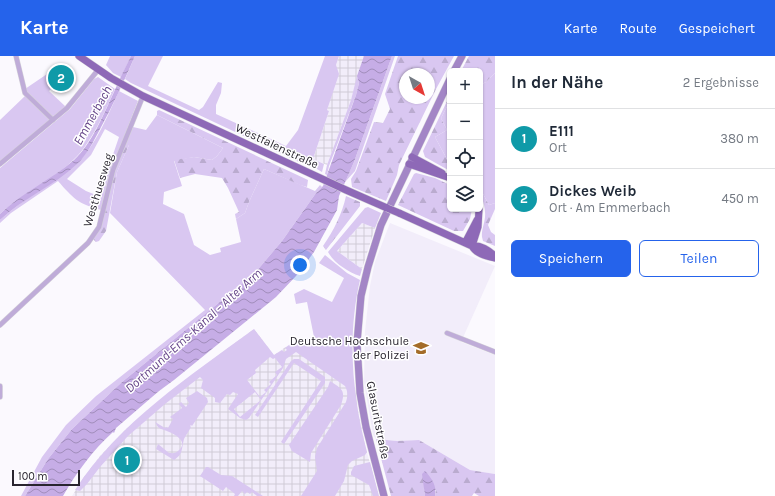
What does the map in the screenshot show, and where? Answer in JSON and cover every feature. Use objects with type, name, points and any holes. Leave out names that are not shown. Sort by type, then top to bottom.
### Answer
[{"type":"main road","name":"Westfalenstraße","points":[[79,56],[98,70],[143,96],[468,245],[479,246],[488,250],[495,257]]},
{"type":"main road","points":[[456,68],[462,56]]},
{"type":"main road","name":"Glasuritstraße","points":[[384,496],[361,405],[357,366],[358,326],[364,285],[381,225],[447,85]]},
{"type":"main road","points":[[412,157],[439,171],[447,177]]},
{"type":"main road","points":[[409,164],[447,177]]},
{"type":"main road","points":[[468,245],[477,220],[478,212]]},
{"type":"street","points":[[16,56],[25,93],[53,120]]},
{"type":"street","points":[[0,164],[72,103],[98,70]]},
{"type":"street","name":"Westhuesweg","points":[[0,325],[88,243],[96,233],[99,227],[113,170],[143,96]]},
{"type":"street","points":[[447,333],[495,352]]},
{"type":"street","points":[[0,386],[0,397]]},
{"type":"shaded area","points":[[339,56],[364,56],[351,100],[327,165],[313,159],[329,111],[327,110]]},
{"type":"shaded area","points":[[362,223],[375,228],[362,269],[337,251]]},
{"type":"shaded area","name":"Deutsche Hochschule der Polizei","points":[[390,223],[495,266],[461,342],[495,355],[495,474],[470,470],[419,440],[397,441],[376,439],[373,435],[364,382],[365,331],[370,286],[375,262]]},
{"type":"shaded area","points":[[254,329],[274,355],[290,344],[354,380],[365,445],[379,496],[72,496],[100,456],[126,429],[185,380]]},
{"type":"green space","points":[[110,56],[131,56],[121,77],[113,73],[106,65]]},
{"type":"green space","points":[[135,56],[163,56],[148,86],[199,110],[203,107],[218,82],[222,83],[221,93],[216,105],[216,114],[286,146],[298,130],[325,56],[339,56],[336,65],[339,74],[327,110],[329,111],[313,159],[324,164],[322,172],[302,160],[299,162],[131,83],[125,79]]},
{"type":"green space","points":[[392,56],[395,56],[355,171],[345,182],[354,162]]},
{"type":"green space","points":[[398,56],[454,56],[435,91],[435,68],[399,68],[399,104],[429,104],[399,165],[397,175],[386,201],[352,187],[351,179],[356,171],[374,122],[383,123],[390,109],[385,94]]},
{"type":"green space","points":[[469,56],[495,56],[495,73],[483,84],[483,68],[463,68]]},
{"type":"green space","points":[[50,72],[47,76],[56,84],[49,91],[66,107],[52,117],[28,94],[25,89]]},
{"type":"green space","points":[[495,73],[495,203],[489,205],[483,194],[483,84]]},
{"type":"green space","points":[[357,76],[359,83],[356,95],[327,175],[325,174],[327,165],[351,100]]},
{"type":"green space","points":[[98,77],[115,89],[105,112],[84,148],[59,172],[18,199],[0,214],[0,168],[70,109],[94,79]]},
{"type":"green space","points":[[119,91],[138,101],[109,176],[101,210],[76,200],[58,181],[11,213],[0,223],[0,220],[9,212],[58,179],[83,157],[95,140]],"holes":[[[105,129],[119,137],[106,175],[101,197],[86,191],[67,179],[91,155]]]},
{"type":"green space","points":[[25,96],[49,119],[49,121],[0,162],[0,120]]},
{"type":"green space","points":[[447,101],[447,107],[441,118],[447,130],[435,137],[447,159],[447,169],[425,157],[423,151]]},
{"type":"green space","points":[[447,107],[447,130],[441,118]]},
{"type":"green space","points":[[159,110],[308,180],[307,187],[264,169],[245,213],[236,219],[235,214],[239,212],[222,178],[195,174],[180,178],[174,160],[194,157],[212,160],[223,148],[157,115],[157,111]]},
{"type":"green space","points":[[157,115],[223,148],[212,160],[194,157],[174,161],[182,186],[164,192],[163,204],[184,214],[194,245],[210,255],[221,252],[220,248],[241,242],[236,219],[245,213],[264,169],[315,191],[320,185],[322,187],[316,193],[282,241],[254,274],[122,382],[72,429],[48,459],[25,496],[21,496],[42,457],[66,425],[96,396],[205,310],[110,213],[117,172],[129,145],[126,142],[133,127],[146,130]]},
{"type":"green space","points":[[447,130],[447,159],[435,137]]},
{"type":"green space","points":[[126,142],[129,143],[129,145],[117,172],[106,231],[99,241],[96,242],[93,239],[100,228],[115,170]]},
{"type":"green space","points":[[416,173],[435,178],[447,184],[447,212],[471,212],[470,219],[463,231],[454,231],[398,205],[414,174]]},
{"type":"green space","points":[[483,194],[489,205],[495,203],[495,209],[488,225],[491,232],[495,235],[495,246],[483,241],[482,234],[485,219]]},
{"type":"green space","points":[[346,196],[360,202],[360,206],[326,250],[323,246],[337,222]]},
{"type":"green space","points":[[368,207],[381,213],[375,228],[362,223],[337,251],[362,269],[360,276],[342,267],[328,252],[365,208]]},
{"type":"green space","points":[[325,255],[347,273],[360,280],[354,323],[353,366],[358,409],[367,452],[365,455],[352,461],[348,465],[344,481],[335,496],[301,496],[317,471],[315,457],[317,448],[346,402],[347,390],[345,386],[296,352],[286,359],[283,368],[249,418],[246,420],[240,418],[228,409],[238,394],[233,392],[230,395],[227,394],[220,403],[215,402],[215,398],[201,388],[203,380],[200,377],[165,404],[128,436],[87,484],[80,491],[75,490],[93,465],[134,422],[181,383],[254,329],[274,355],[282,350],[284,352],[287,350],[285,348],[295,342],[314,337],[307,302],[296,304],[294,294],[304,289],[332,302],[344,278],[319,263]],"holes":[[[270,357],[273,359],[275,358],[282,367],[275,372],[277,375],[269,382],[271,384],[264,390],[266,392],[260,397],[247,380],[256,373],[255,370]],[[255,392],[261,400],[240,417],[234,409]]]},
{"type":"green space","points":[[294,359],[299,359],[325,377],[325,383],[284,444],[281,442],[321,381],[294,363],[258,417],[255,415],[291,361]]},
{"type":"green space","points":[[330,381],[342,390],[343,396],[341,405],[311,453],[310,462],[292,451],[289,445],[328,387]]},
{"type":"green space","points":[[197,391],[207,398],[208,402],[192,426],[190,426],[191,427],[184,439],[182,449],[180,454],[174,460],[156,449],[158,444],[169,453],[176,453],[182,447],[180,439],[157,426],[155,422],[165,428],[168,428],[173,419],[170,417],[182,408],[179,404],[181,402],[186,407],[189,403],[186,398]]},
{"type":"green space","points":[[376,439],[397,441],[419,440],[470,470],[495,474],[495,496],[479,496],[474,493],[472,496],[435,496],[436,490],[424,487],[425,496],[391,496]]},
{"type":"green space","points":[[370,462],[379,496],[373,496],[369,485],[351,475],[354,466]]},
{"type":"green space","points":[[206,467],[221,475],[232,476],[263,496],[257,496],[252,492],[250,494],[247,492],[245,494],[242,491],[238,496],[234,496],[235,494],[226,487],[223,491],[200,476]]},
{"type":"water","points":[[131,56],[135,56],[109,113],[84,157],[68,172],[49,186],[18,205],[0,220],[0,214],[8,206],[56,174],[74,160],[86,146],[97,128]]},
{"type":"water","name":"Dortmund-Ems-Kanal – Alter Arm","points":[[364,56],[392,56],[354,162],[339,196],[337,210],[314,252],[296,276],[276,297],[159,391],[116,428],[114,433],[113,432],[85,462],[63,496],[25,496],[48,459],[72,429],[122,382],[254,274],[282,241],[316,193],[323,186],[356,95],[359,83],[357,76]]},
{"type":"water","points":[[425,471],[434,483],[435,496],[425,496],[422,474]]},
{"type":"place","name":"Dickes Weib","points":[[61,78]]},
{"type":"place","name":"Deutsche Hochschule der Polizei","points":[[421,348]]},
{"type":"place","name":"E111","points":[[127,460]]},
{"type":"water label","name":"Emmerbach","points":[[92,115]]}]
